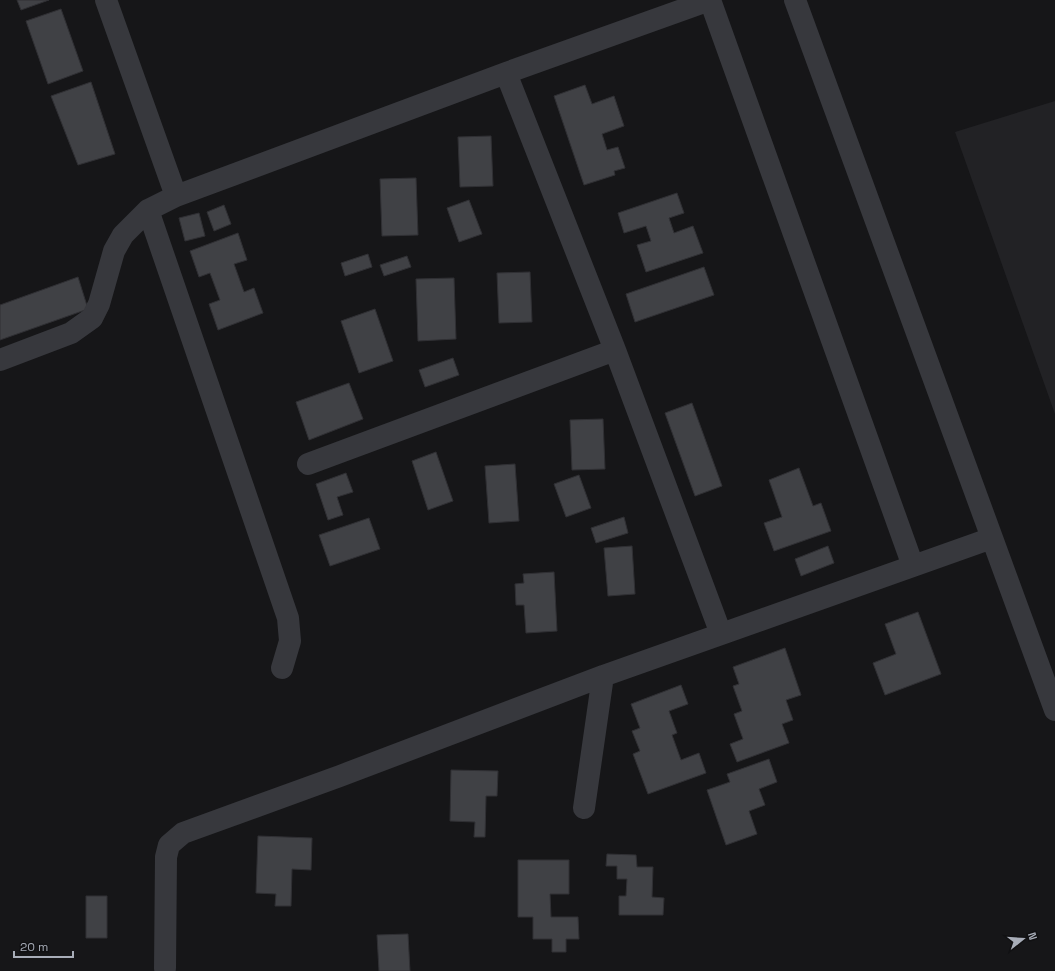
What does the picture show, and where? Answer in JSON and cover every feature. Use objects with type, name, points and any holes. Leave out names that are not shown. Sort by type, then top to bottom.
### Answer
[{"type":"street","points":[[106,0],[176,196]]},
{"type":"street","points":[[0,360],[72,333],[92,318],[99,304],[114,251],[123,235],[148,210],[176,196],[506,73],[710,0],[913,566]]},
{"type":"street","points":[[795,0],[1055,710]]},
{"type":"street","points":[[506,73],[615,350],[721,634]]},
{"type":"street","points":[[148,210],[288,618],[290,641],[282,668]]},
{"type":"street","points":[[308,464],[615,350]]},
{"type":"street","points":[[165,968],[166,857],[169,845],[183,833],[340,776],[603,676],[992,538]]},
{"type":"street","points":[[584,808],[603,676]]},
{"type":"shaded area","points":[[1055,101],[1055,414],[955,132]]},
{"type":"building","points":[[17,0],[49,0],[21,10]]},
{"type":"building","points":[[61,9],[83,71],[48,84],[26,21]]},
{"type":"building","points":[[91,82],[115,154],[78,165],[51,96]]},
{"type":"building","points":[[585,85],[592,104],[614,96],[624,126],[602,134],[607,150],[618,147],[625,168],[614,171],[615,175],[584,185],[554,96]]},
{"type":"building","points":[[491,136],[493,186],[460,187],[458,137]]},
{"type":"building","points":[[416,178],[418,235],[382,236],[380,179]]},
{"type":"building","points":[[677,193],[684,213],[669,218],[674,233],[693,226],[703,253],[646,272],[637,245],[651,241],[646,226],[624,233],[618,213]]},
{"type":"building","points":[[469,200],[482,234],[459,242],[447,208]]},
{"type":"building","points":[[224,205],[231,224],[214,231],[207,212]]},
{"type":"building","points":[[199,213],[205,236],[185,241],[179,218]]},
{"type":"building","points":[[238,233],[247,260],[234,264],[244,292],[254,288],[263,313],[218,330],[209,304],[220,300],[210,273],[199,277],[190,251]]},
{"type":"building","points":[[368,254],[372,267],[345,276],[341,263]]},
{"type":"building","points":[[407,256],[411,267],[384,276],[380,265]]},
{"type":"building","points":[[704,267],[714,295],[635,322],[626,294]]},
{"type":"building","points":[[530,272],[532,322],[499,323],[497,273]]},
{"type":"building","points":[[78,277],[88,309],[0,340],[0,305]]},
{"type":"building","points":[[454,278],[456,339],[418,341],[416,279]]},
{"type":"building","points":[[375,309],[393,361],[359,373],[341,321]]},
{"type":"building","points":[[453,358],[459,375],[425,387],[419,370]]},
{"type":"building","points":[[349,383],[363,419],[309,440],[296,402]]},
{"type":"building","points":[[692,403],[722,486],[695,496],[665,413]]},
{"type":"building","points":[[603,419],[605,469],[572,470],[570,420]]},
{"type":"building","points":[[436,452],[453,501],[428,510],[412,461]]},
{"type":"building","points":[[515,464],[519,521],[489,523],[485,466]]},
{"type":"building","points":[[799,468],[813,506],[821,503],[831,531],[774,551],[764,523],[782,517],[769,480]]},
{"type":"building","points":[[346,473],[353,492],[337,497],[343,515],[328,520],[316,484]]},
{"type":"building","points":[[579,475],[591,508],[566,517],[554,484]]},
{"type":"building","points":[[624,517],[628,533],[596,543],[591,528]]},
{"type":"building","points":[[369,518],[380,549],[330,566],[319,535]]},
{"type":"building","points":[[632,546],[635,594],[608,596],[604,548]]},
{"type":"building","points":[[828,546],[834,563],[801,576],[795,559]]},
{"type":"building","points":[[554,572],[557,631],[526,633],[524,605],[516,605],[515,584],[524,583],[523,574]]},
{"type":"building","points":[[918,612],[941,674],[885,695],[873,663],[896,654],[885,624]]},
{"type":"building","points":[[785,648],[801,695],[786,700],[793,720],[782,724],[789,743],[737,762],[730,744],[743,739],[734,714],[742,711],[733,686],[739,684],[733,667]]},
{"type":"building","points":[[681,685],[688,704],[669,711],[677,733],[672,735],[681,760],[699,753],[706,773],[648,794],[633,754],[640,751],[632,731],[640,728],[631,704]]},
{"type":"building","points":[[769,759],[777,782],[759,789],[765,805],[749,811],[757,834],[726,845],[707,790],[730,782],[727,774]]},
{"type":"building","points":[[451,770],[498,771],[497,796],[486,796],[485,837],[474,837],[475,822],[450,821]]},
{"type":"building","points":[[258,836],[312,838],[311,870],[292,869],[291,906],[275,906],[276,894],[256,893]]},
{"type":"building","points":[[607,854],[636,855],[637,867],[653,867],[652,897],[664,898],[663,915],[619,915],[619,896],[626,896],[627,879],[617,879],[617,866],[606,866]]},
{"type":"building","points":[[518,860],[569,860],[569,894],[550,894],[551,917],[578,917],[579,939],[566,939],[566,952],[552,952],[552,939],[533,939],[533,917],[518,917]]},
{"type":"building","points":[[86,896],[107,896],[107,938],[86,938]]},
{"type":"building","points":[[408,934],[410,971],[379,971],[377,935]]}]
